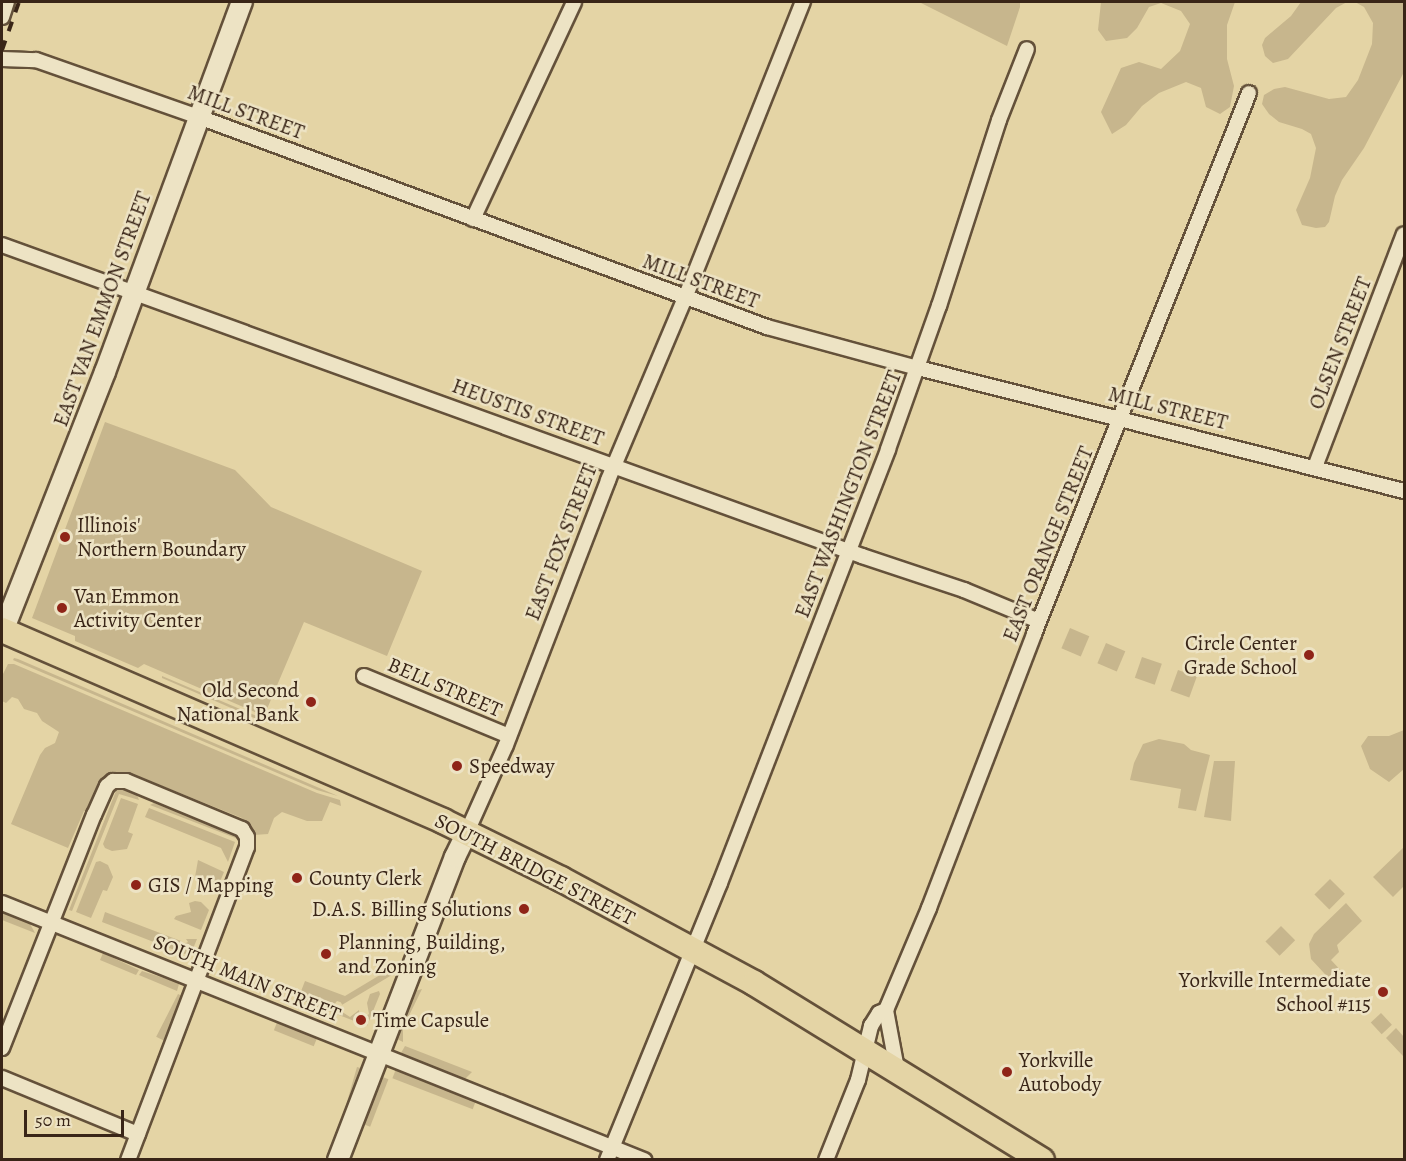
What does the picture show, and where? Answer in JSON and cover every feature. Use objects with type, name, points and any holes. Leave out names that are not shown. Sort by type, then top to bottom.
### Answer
[{"type":"highway","name":"SOUTH BRIDGE STREET","points":[[2,632],[467,832],[579,888],[691,949],[866,1050],[1042,1160]]},
{"type":"street","points":[[2,17],[7,2]]},
{"type":"street","name":"EAST VAN EMMON STREET","points":[[2,632],[51,513],[242,2]]},
{"type":"street","points":[[473,219],[574,2]]},
{"type":"street","name":"EAST FOX STREET","points":[[467,832],[481,808],[613,466],[685,298],[804,2]]},
{"type":"street","name":"EAST WASHINGTON STREET","points":[[610,1153],[724,872],[918,368],[999,120],[1028,49]]},
{"type":"street","name":"MILL STREET","points":[[2,59],[36,60],[199,117],[767,327],[918,368],[1404,491]]},
{"type":"street","name":"EAST ORANGE STREET","points":[[826,1160],[858,1080],[871,1026],[879,1013],[886,1010],[933,898],[1039,621],[1250,93]]},
{"type":"street","name":"OLSEN STREET","points":[[1315,467],[1404,234]]},
{"type":"street","name":"HEUSTIS STREET","points":[[2,245],[848,551],[964,590],[1039,621]]},
{"type":"street","name":"BELL STREET","points":[[364,676],[509,736]]},
{"type":"street","points":[[2,1048],[107,786],[119,779],[233,824],[242,830],[247,837],[247,847],[128,1160]]},
{"type":"street","points":[[338,1160],[446,879],[467,832]]},
{"type":"street","name":"SOUTH MAIN STREET","points":[[2,903],[380,1054],[610,1153],[644,1160]]},
{"type":"street","points":[[886,1010],[897,1069]]},
{"type":"street","points":[[2,1078],[138,1134]]},
{"type":"shaded area","points":[[919,2],[1020,2],[1020,7],[1007,46]]},
{"type":"shaded area","points":[[1101,2],[1235,2],[1227,25],[1227,59],[1234,86],[1230,107],[1220,114],[1206,107],[1201,88],[1186,82],[1159,93],[1142,106],[1126,125],[1112,134],[1101,112],[1121,68],[1139,62],[1161,69],[1180,51],[1190,24],[1181,11],[1161,3],[1149,7],[1137,28],[1127,38],[1106,41],[1098,30]]},
{"type":"shaded area","points":[[1301,2],[1347,2],[1336,8],[1288,59],[1273,63],[1265,56],[1262,45],[1265,38],[1291,16]]},
{"type":"shaded area","points":[[1355,2],[1404,2],[1404,72],[1364,148],[1342,180],[1335,196],[1329,222],[1325,227],[1316,228],[1302,225],[1296,210],[1310,178],[1316,148],[1311,134],[1279,122],[1262,104],[1264,95],[1274,89],[1285,87],[1329,99],[1346,97],[1358,80],[1372,44],[1373,23],[1364,7]]},
{"type":"shaded area","name":"Van Emmon Activity Center","points":[[105,422],[235,470],[271,507],[422,571],[387,656],[304,622],[264,716],[144,664],[138,668],[75,641],[75,636],[32,618]]},
{"type":"shaded area","points":[[1070,628],[1089,636],[1081,656],[1061,648]]},
{"type":"shaded area","points":[[1106,643],[1125,651],[1117,671],[1097,663]]},
{"type":"shaded area","points":[[1142,657],[1162,664],[1155,685],[1135,678]]},
{"type":"shaded area","points":[[14,658],[338,796],[317,790],[13,660]]},
{"type":"shaded area","points":[[8,664],[14,664],[317,793],[340,800],[341,806],[330,802],[322,821],[307,821],[282,812],[274,818],[268,834],[254,835],[242,818],[130,773],[119,772],[102,781],[90,812],[84,811],[68,848],[11,824],[40,755],[45,748],[55,743],[59,732],[42,721],[37,713],[24,709],[18,699],[12,697],[6,703],[2,701],[2,676]]},
{"type":"shaded area","points":[[1178,670],[1197,677],[1189,698],[1170,691]]},
{"type":"shaded area","points":[[162,676],[264,719],[261,721],[162,678]]},
{"type":"shaded area","points":[[1404,730],[1404,769],[1389,782],[1370,769],[1361,746],[1368,736],[1389,736]]},
{"type":"shaded area","points":[[1159,739],[1184,744],[1191,750],[1210,755],[1196,811],[1178,808],[1181,789],[1130,780],[1134,763],[1143,744]]},
{"type":"shaded area","points":[[1214,761],[1235,761],[1231,821],[1204,817]]},
{"type":"shaded area","points":[[121,788],[137,795],[139,800],[119,794],[72,911],[69,910],[116,791]]},
{"type":"shaded area","points":[[121,798],[138,804],[128,832],[133,834],[127,849],[112,851],[105,848],[103,844]]},
{"type":"shaded area","points":[[154,803],[232,834],[238,839],[150,805]]},
{"type":"shaded area","points":[[149,808],[235,842],[228,862],[221,848],[145,817]]},
{"type":"shaded area","points":[[1404,847],[1404,886],[1393,897],[1373,877]]},
{"type":"shaded area","points":[[198,860],[224,872],[216,891],[204,889],[195,877]]},
{"type":"shaded area","points":[[100,861],[108,865],[113,877],[107,891],[103,890],[91,918],[76,912],[96,862]]},
{"type":"shaded area","points":[[1330,879],[1345,894],[1329,909],[1314,895]]},
{"type":"shaded area","points":[[201,902],[209,910],[201,930],[174,919],[176,916],[191,912],[189,903]]},
{"type":"shaded area","points":[[1346,903],[1362,921],[1337,945],[1339,952],[1331,960],[1346,976],[1336,986],[1311,959],[1309,944],[1314,934]]},
{"type":"shaded area","points":[[2,912],[29,922],[35,933],[2,920]]},
{"type":"shaded area","points":[[105,912],[181,941],[182,945],[188,942],[186,939],[197,939],[190,956],[102,922]]},
{"type":"shaded area","points":[[1281,926],[1295,940],[1280,956],[1265,942]]},
{"type":"shaded area","points":[[103,953],[139,970],[136,975],[100,960]]},
{"type":"shaded area","points":[[400,963],[403,968],[342,1005],[339,1000]]},
{"type":"shaded area","points":[[142,971],[176,982],[179,984],[177,991],[139,975]]},
{"type":"shaded area","points":[[305,981],[345,996],[343,1003],[337,1001],[333,1006],[350,1017],[359,1010],[360,1021],[369,1014],[367,1003],[370,994],[379,991],[380,994],[367,1026],[298,999]]},
{"type":"shaded area","points":[[422,989],[403,1028],[403,1042],[395,1038],[415,991]]},
{"type":"shaded area","points":[[178,994],[186,998],[164,1041],[156,1037]]},
{"type":"shaded area","points":[[1381,1013],[1392,1025],[1382,1034],[1371,1023]]},
{"type":"shaded area","points":[[278,1020],[318,1036],[314,1046],[274,1030]]},
{"type":"shaded area","points":[[1396,1028],[1404,1037],[1403,1056],[1386,1038]]},
{"type":"shaded area","points":[[405,1046],[472,1072],[465,1079],[460,1078],[401,1053]]},
{"type":"shaded area","points":[[357,1067],[364,1069],[345,1135],[338,1133]]},
{"type":"shaded area","points":[[396,1069],[476,1100],[473,1109],[392,1078]]},
{"type":"shaded area","points":[[380,1076],[388,1079],[370,1127],[362,1124]]},
{"type":"railway","points":[[2,50],[19,2]]},
{"type":"place","name":"Illinois' Northern Boundary","points":[[65,537]]},
{"type":"place","name":"Van Emmon Activity Center","points":[[62,608]]},
{"type":"place","name":"Circle Center Grade School","points":[[1309,655]]},
{"type":"place","name":"Old Second National Bank","points":[[311,702]]},
{"type":"place","name":"Speedway","points":[[457,766]]},
{"type":"place","name":"County Clerk","points":[[297,878]]},
{"type":"place","name":"GIS / Mapping","points":[[136,885]]},
{"type":"place","name":"D.A.S. Billing Solutions","points":[[524,909]]},
{"type":"place","name":"Planning, Building, and Zoning","points":[[326,954]]},
{"type":"place","name":"Yorkville Intermediate School #115","points":[[1383,992]]},
{"type":"place","name":"Time Capsule","points":[[361,1020]]},
{"type":"place","name":"Yorkville Autobody","points":[[1007,1072]]}]
